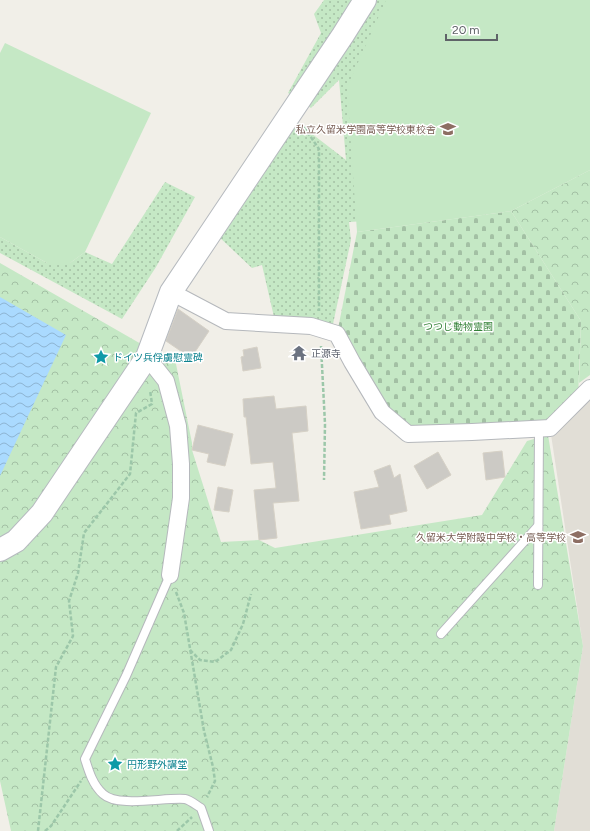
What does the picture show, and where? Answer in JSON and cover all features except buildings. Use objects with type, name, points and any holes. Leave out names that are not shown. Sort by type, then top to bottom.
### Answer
[{"type":"street","points":[[0,550],[16,541],[42,513],[147,357],[171,292],[293,110],[364,0]]},
{"type":"street","points":[[171,292],[226,321],[311,326],[337,334],[382,412],[408,434],[550,428],[590,388]]},
{"type":"street","points":[[147,357],[166,382],[178,426],[181,464],[181,498],[170,575]]},
{"type":"lane","points":[[538,585],[539,428]]},
{"type":"lane","points":[[441,634],[538,526]]},
{"type":"lane","points":[[170,575],[126,676],[84,759],[92,779],[104,795],[115,799],[136,802],[157,799],[187,799],[201,808],[209,831]]},
{"type":"path","points":[[293,110],[319,149],[320,328],[325,424],[324,480]]},
{"type":"path","points":[[38,831],[56,667],[73,636],[69,601],[78,573],[84,533],[130,474],[136,413],[152,404],[149,390],[166,382]]},
{"type":"path","points":[[170,575],[184,613],[204,731],[215,781],[201,808],[177,831]]},
{"type":"path","points":[[190,649],[200,660],[215,662],[231,650],[243,624],[251,594]]},
{"type":"path","points":[[45,831],[51,826],[89,770]]},
{"type":"shaded area","name":"久留米大学附設中学校・高等学校","points":[[590,394],[590,831],[554,831],[583,646],[550,428]]},
{"type":"green space","points":[[324,0],[436,0],[366,221],[349,222],[351,240],[333,324],[274,317],[262,265],[252,268],[217,235],[294,120],[346,160],[339,80],[311,108],[288,93],[321,33],[314,14]]},
{"type":"green space","name":"私立久留米学園高等学校東校舎","points":[[386,0],[590,0],[590,170],[511,211],[357,232],[347,87]]},
{"type":"green space","points":[[5,43],[151,113],[85,252],[70,263],[47,263],[0,237],[0,53]]},
{"type":"green space","points":[[590,170],[590,375],[579,383],[581,321],[511,211]]},
{"type":"green space","points":[[165,182],[195,197],[156,267],[122,319],[0,253],[0,237],[47,263],[70,263],[85,252],[112,264]]},
{"type":"green space","name":"つつじ動物霊園","points":[[511,211],[581,321],[578,399],[550,428],[408,434],[382,412],[337,334],[357,232]]},
{"type":"green space","points":[[0,263],[176,364],[192,443],[192,450],[221,542],[259,540],[275,548],[482,515],[527,441],[548,435],[583,646],[554,831],[11,831],[0,781]]},
{"type":"water","points":[[0,297],[66,335],[0,476]]},
{"type":"place","name":"私立久留米学園高等学校東校舎","points":[[448,129]]},
{"type":"place","name":"正源寺","points":[[299,353]]},
{"type":"place","name":"ドイツ兵俘虜慰霊碑","points":[[101,357]]},
{"type":"place","name":"久留米大学附設中学校・高等学校","points":[[578,537]]},
{"type":"place","name":"円形野外講堂","points":[[115,764]]}]
